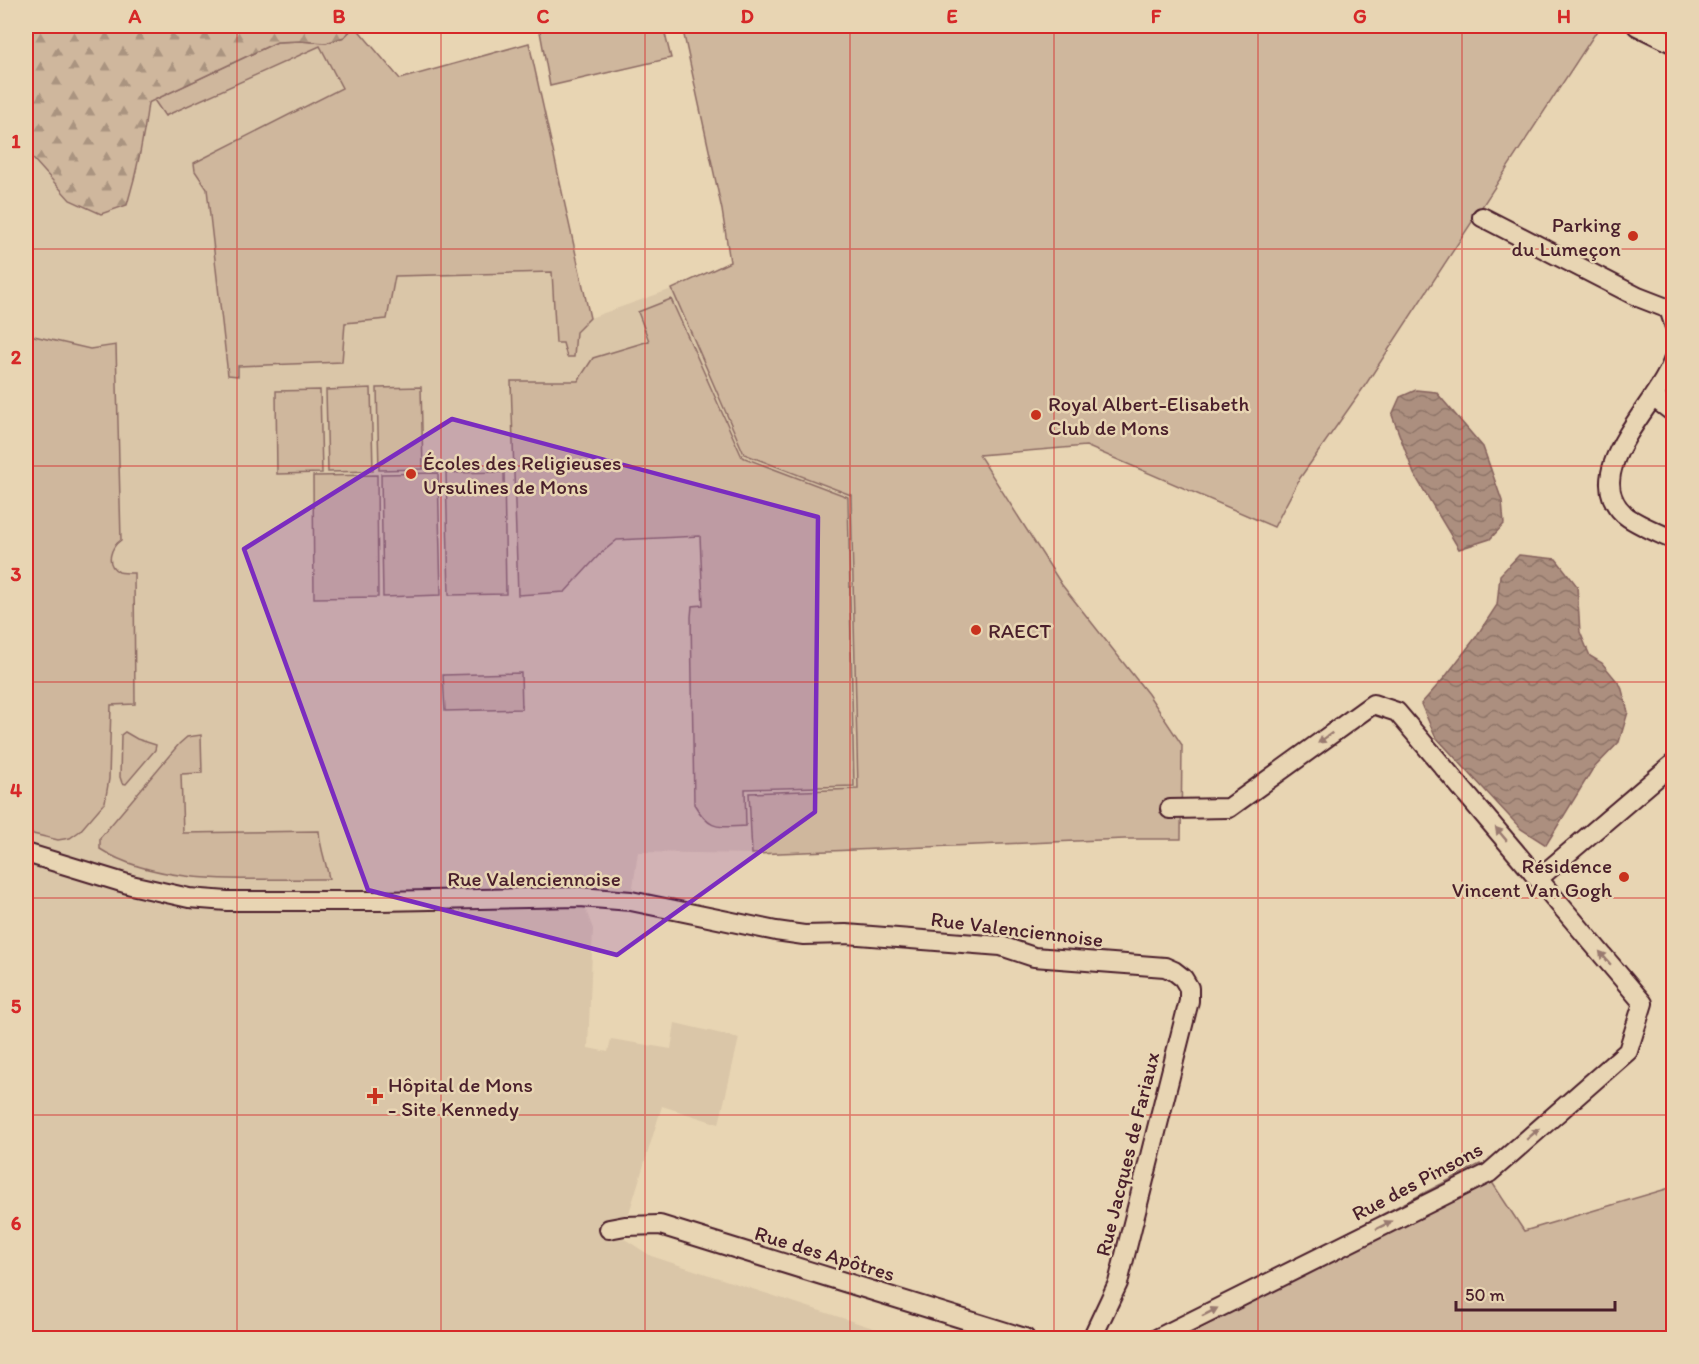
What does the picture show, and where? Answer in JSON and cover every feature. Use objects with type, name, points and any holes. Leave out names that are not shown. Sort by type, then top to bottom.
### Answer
[{"type":"street","points":[[1637,26],[1674,44]]},
{"type":"street","points":[[1482,217],[1638,297],[1672,311]]},
{"type":"street","points":[[1674,358],[1610,468],[1611,496],[1624,515],[1674,540]]},
{"type":"street","points":[[1653,397],[1674,414]]},
{"type":"street","points":[[1170,809],[1229,808],[1373,704],[1397,712],[1539,878],[1674,763]]},
{"type":"street","name":"Rue Valenciennoise","points":[[26,853],[131,885],[189,898],[227,901],[580,897],[612,899],[804,935],[846,934],[1001,946],[1034,957],[1165,967],[1183,978]]},
{"type":"street","name":"Rue des Pinsons","points":[[1158,1338],[1489,1173],[1628,1051],[1643,1003],[1539,878]]},
{"type":"street","name":"Rue Jacques de Fariaux","points":[[1092,1338],[1118,1283],[1129,1242],[1189,1001],[1188,988],[1183,978]]},
{"type":"street","name":"Rue des Apôtres","points":[[609,1229],[660,1225],[1025,1338]]},
{"type":"highlighted area","points":[[452,419],[818,517],[815,812],[617,955],[368,890],[244,549]]},
{"type":"shaded area","name":"Écoles des Religieuses Ursulines de Mons","points":[[26,26],[355,26],[400,79],[529,43],[590,318],[672,289],[744,454],[851,495],[858,789],[749,793],[752,854],[638,852],[631,901],[581,897],[593,929],[588,1048],[608,1052],[611,1039],[671,1049],[675,1023],[739,1038],[719,1124],[662,1106],[625,1226],[609,1229],[651,1256],[904,1338],[26,1338]]},
{"type":"green space","points":[[26,26],[355,26],[344,37],[326,43],[277,42],[148,103],[140,154],[127,205],[101,214],[70,200],[26,151]]},
{"type":"green space","points":[[355,26],[400,79],[529,43],[590,318],[576,332],[574,357],[567,357],[563,343],[556,343],[552,272],[395,276],[387,319],[345,323],[342,362],[238,366],[238,376],[228,375],[207,189],[195,171],[194,163],[342,88],[320,46],[165,116],[154,100],[277,42],[326,43],[344,37]]},
{"type":"green space","points":[[539,26],[663,26],[671,58],[550,86]]},
{"type":"green space","name":"Royal Albert-Elisabeth Club de Mons","points":[[682,26],[1600,26],[1366,384],[1300,478],[1274,527],[1086,446],[979,455],[1062,585],[1148,694],[1182,745],[1181,839],[1125,839],[752,854],[749,793],[858,789],[851,495],[744,454],[672,289],[730,262],[722,210]]},
{"type":"green space","points":[[671,299],[742,457],[848,497],[854,786],[745,789],[746,826],[721,827],[710,823],[694,804],[691,617],[692,606],[703,605],[700,536],[617,540],[599,555],[565,592],[518,595],[511,381],[578,381],[593,358],[649,341],[638,312]]},
{"type":"green space","points":[[26,329],[34,336],[90,349],[116,345],[121,540],[114,547],[110,560],[114,569],[119,572],[134,573],[135,704],[111,705],[109,779],[105,802],[80,831],[70,838],[58,840],[29,833],[26,830]]},
{"type":"green space","points":[[421,387],[423,469],[379,470],[377,388]]},
{"type":"green space","points":[[371,388],[373,471],[328,472],[326,390]]},
{"type":"green space","points":[[320,390],[322,473],[277,474],[276,391]]},
{"type":"green space","points":[[504,472],[506,594],[449,595],[446,473]]},
{"type":"green space","points":[[438,473],[441,595],[383,597],[381,474]]},
{"type":"green space","points":[[377,475],[378,597],[314,598],[313,476]]},
{"type":"green space","points":[[521,673],[522,709],[445,711],[443,675]]},
{"type":"green space","points":[[125,732],[137,739],[156,745],[155,750],[126,784],[122,783],[120,777],[121,735]]},
{"type":"green space","points":[[201,735],[202,773],[181,774],[183,833],[319,831],[329,879],[242,879],[181,875],[152,870],[124,861],[100,849],[100,838],[179,744],[187,737]]},
{"type":"green space","points":[[1480,1164],[1524,1231],[1673,1187],[1673,1338],[1143,1338]]},
{"type":"water","points":[[1416,390],[1436,392],[1483,447],[1502,501],[1504,524],[1490,539],[1459,549],[1414,474],[1392,415],[1400,397]]},
{"type":"water","points":[[1519,555],[1556,559],[1577,586],[1580,632],[1590,656],[1602,663],[1621,686],[1628,712],[1619,742],[1592,770],[1546,845],[1521,829],[1435,736],[1421,704],[1476,637],[1497,605],[1500,575]]},
{"type":"place","name":"Parking du Lumeçon","points":[[1633,236]]},
{"type":"place","name":"Royal Albert-Elisabeth Club de Mons","points":[[1036,415]]},
{"type":"place","name":"Écoles des Religieuses Ursulines de Mons","points":[[411,474]]},
{"type":"place","name":"RAECT","points":[[976,630]]},
{"type":"place","name":"Résidence Vincent Van Gogh","points":[[1624,877]]},
{"type":"place","name":"Hôpital de Mons - Site Kennedy","points":[[375,1096]]}]
